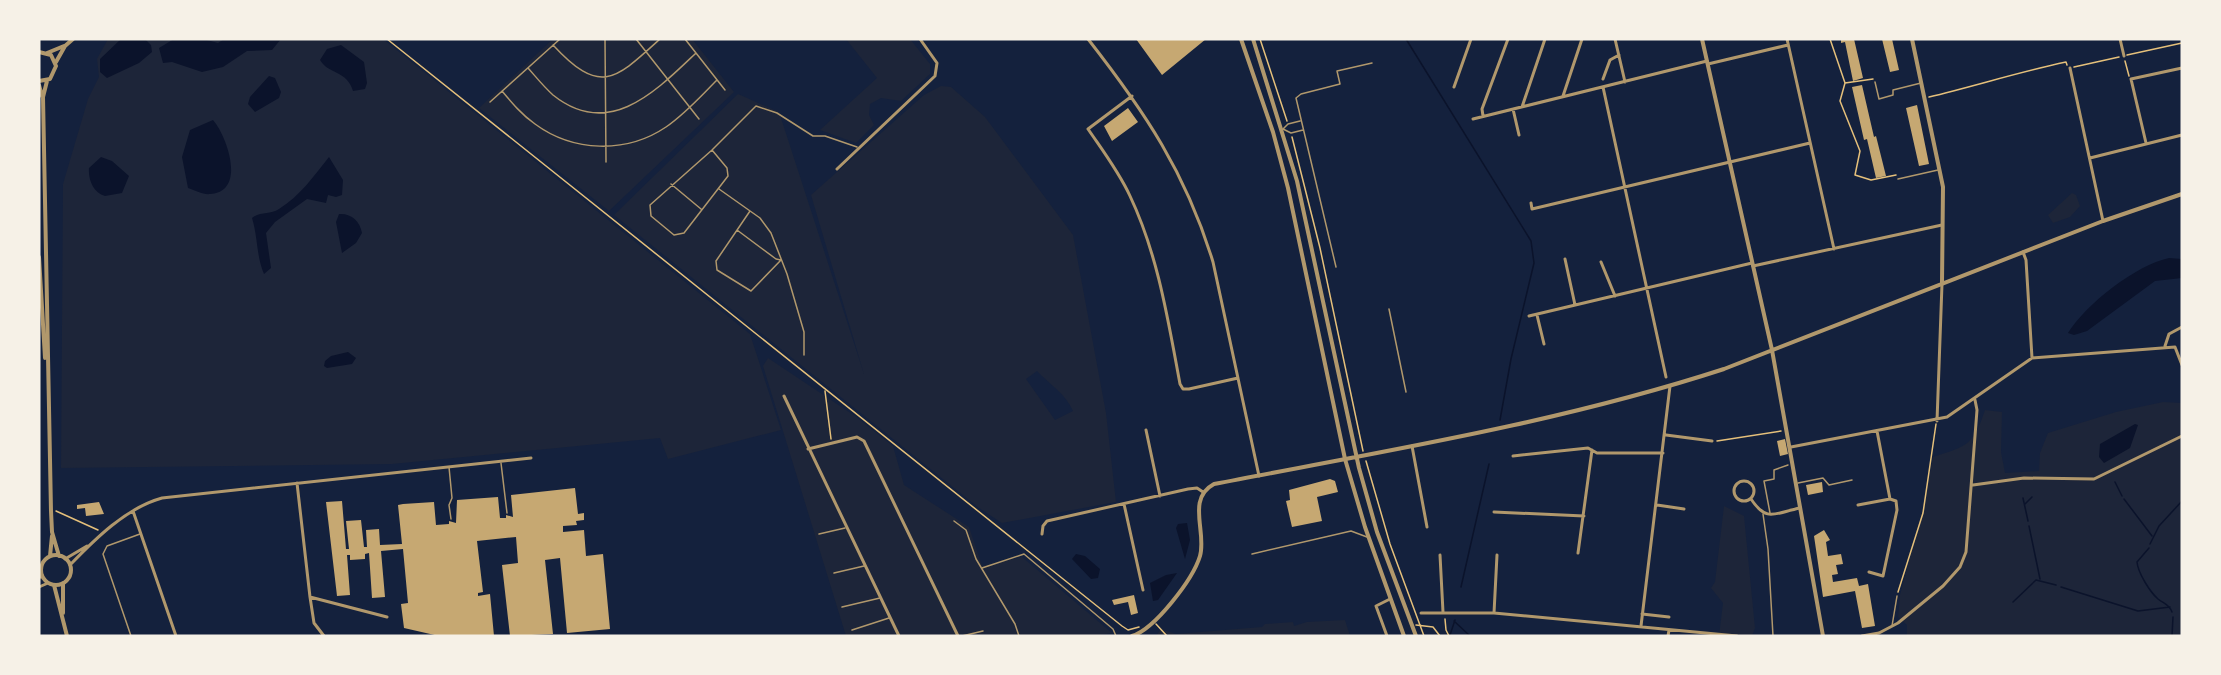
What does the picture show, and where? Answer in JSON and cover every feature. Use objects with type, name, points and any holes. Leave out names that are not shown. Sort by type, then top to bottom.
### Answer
[{"type":"street","points":[[39,52],[47,53],[73,39]]},
{"type":"street","points":[[837,169],[935,76],[937,63],[920,39]]},
{"type":"street","points":[[1088,39],[1132,96],[1176,166],[1202,228],[1213,262],[1259,476]]},
{"type":"street","points":[[1241,39],[1273,132],[1288,188],[1345,459],[1369,538],[1404,636]]},
{"type":"street","points":[[1253,39],[1283,129],[1316,258],[1356,456],[1377,532],[1416,636]]},
{"type":"street","points":[[1454,87],[1471,39]]},
{"type":"street","points":[[1483,116],[1482,109],[1508,39]]},
{"type":"street","points":[[1522,107],[1545,39]]},
{"type":"street","points":[[1563,96],[1582,39]]},
{"type":"street","points":[[1615,39],[1625,82]]},
{"type":"street","points":[[1702,39],[1772,350],[1823,636]]},
{"type":"street","points":[[1787,39],[1834,249]]},
{"type":"street","points":[[1912,39],[1940,169],[1944,225],[1937,421]]},
{"type":"street","points":[[2120,39],[2124,56]]},
{"type":"street","points":[[43,97],[47,81],[54,73],[65,45]]},
{"type":"street","points":[[1473,119],[1563,96],[1788,45]]},
{"type":"street","points":[[47,53],[56,63]]},
{"type":"street","points":[[1603,79],[1610,60],[1619,55]]},
{"type":"street","points":[[2070,68],[2103,221]]},
{"type":"street","points":[[2146,143],[2131,79],[2182,68]]},
{"type":"street","points":[[47,81],[39,83],[43,97],[52,532],[50,556],[42,564],[40,576],[51,584],[67,636]]},
{"type":"street","points":[[1603,87],[1666,377]]},
{"type":"street","points":[[1132,96],[1088,129],[1116,172],[1141,221],[1162,287],[1180,384],[1183,389],[1189,389],[1238,378]]},
{"type":"street","points":[[1513,109],[1519,135]]},
{"type":"street","points":[[2090,158],[2182,135]]},
{"type":"street","points":[[1531,203],[1532,209],[1810,143]]},
{"type":"street","points":[[1132,636],[1142,634],[1155,622],[1191,575],[1198,561],[1202,544],[1198,502],[1203,492],[1214,484],[1608,405],[1772,350],[2103,221],[2182,194]]},
{"type":"street","points":[[1529,316],[1647,288],[1944,225]]},
{"type":"street","points":[[2023,252],[2026,260],[2032,358]]},
{"type":"street","points":[[39,257],[43,337],[48,377]]},
{"type":"street","points":[[1565,259],[1575,306]]},
{"type":"street","points":[[1602,262],[1615,296]]},
{"type":"street","points":[[1537,315],[1544,345]]},
{"type":"street","points":[[2165,346],[2169,334],[2182,327]]},
{"type":"street","points":[[1791,447],[1937,421],[1960,411],[2032,358],[2175,347],[2182,343]]},
{"type":"street","points":[[2175,347],[2182,366]]},
{"type":"street","points":[[1641,626],[1666,435],[1670,386]]},
{"type":"street","points":[[784,396],[899,636]]},
{"type":"street","points":[[1862,636],[1892,627],[1943,586],[1960,567],[1966,552],[1973,485],[1977,410],[1975,400]]},
{"type":"street","points":[[1146,430],[1160,496]]},
{"type":"street","points":[[1877,431],[1890,499]]},
{"type":"street","points":[[1666,435],[1712,441]]},
{"type":"street","points":[[1973,485],[2024,478],[2094,479],[2182,436]]},
{"type":"street","points":[[808,449],[857,437],[864,441],[960,636]]},
{"type":"street","points":[[1412,446],[1427,527]]},
{"type":"street","points":[[1513,456],[1588,448],[1597,453],[1663,453]]},
{"type":"street","points":[[1578,553],[1592,450]]},
{"type":"street","points":[[70,565],[91,544],[133,511],[162,498],[531,458]]},
{"type":"street","points":[[297,483],[314,623],[324,636]]},
{"type":"street","points":[[1739,483],[1751,484],[1754,492],[1751,499],[1743,501],[1737,498],[1735,489],[1739,483]]},
{"type":"street","points":[[1042,534],[1043,526],[1047,521],[1195,488],[1203,492]]},
{"type":"street","points":[[1751,499],[1763,514],[1800,508]]},
{"type":"street","points":[[1858,505],[1890,499],[1896,501],[1897,510],[1883,576],[1869,572]]},
{"type":"street","points":[[1124,504],[1143,590]]},
{"type":"street","points":[[1657,505],[1684,509]]},
{"type":"street","points":[[133,511],[176,636]]},
{"type":"street","points":[[1494,512],[1584,516]]},
{"type":"street","points":[[52,532],[59,556]]},
{"type":"street","points":[[65,559],[91,544]]},
{"type":"street","points":[[1440,555],[1443,612]]},
{"type":"street","points":[[1494,613],[1497,555]]},
{"type":"street","points":[[39,587],[63,583],[70,576],[70,565],[65,559],[50,556]]},
{"type":"street","points":[[63,583],[63,617]]},
{"type":"street","points":[[310,597],[387,617]]},
{"type":"street","points":[[1387,636],[1376,606],[1390,599]]},
{"type":"street","points":[[1421,613],[1494,613],[1737,636]]},
{"type":"street","points":[[1642,614],[1669,617]]},
{"type":"street","points":[[1668,636],[1669,630]]},
{"type":"lane","points":[[490,102],[560,39]]},
{"type":"lane","points":[[605,39],[606,162]]},
{"type":"lane","points":[[636,39],[699,119]]},
{"type":"lane","points":[[553,45],[579,71],[594,77],[605,77],[625,70],[660,39]]},
{"type":"lane","points":[[685,39],[725,90]]},
{"type":"lane","points":[[528,68],[550,92],[563,102],[583,110],[605,112],[634,105],[668,79],[696,53]]},
{"type":"lane","points":[[1336,267],[1296,98],[1301,94],[1340,84],[1337,71],[1372,63]]},
{"type":"lane","points":[[502,91],[526,117],[554,135],[575,144],[606,147],[638,141],[658,132],[717,80]]},
{"type":"lane","points":[[1875,82],[1879,99],[1893,95],[1893,90],[1922,83]]},
{"type":"lane","points":[[712,150],[729,172],[684,233],[678,236],[651,216],[650,205],[712,150],[756,106],[777,113],[813,136],[825,136],[859,148]]},
{"type":"lane","points":[[1301,121],[1288,124],[1283,129],[1291,133],[1303,130]]},
{"type":"lane","points":[[1898,179],[1940,169]]},
{"type":"lane","points":[[671,184],[702,210]]},
{"type":"lane","points":[[718,188],[750,211],[769,229],[782,260],[804,332],[804,355]]},
{"type":"lane","points":[[750,211],[715,264],[717,270],[746,290],[755,288],[782,260]]},
{"type":"lane","points":[[737,230],[776,259],[782,260]]},
{"type":"lane","points":[[1389,309],[1406,392]]},
{"type":"lane","points":[[500,461],[507,513]]},
{"type":"lane","points":[[1770,514],[1764,481],[1774,479],[1774,470],[1788,465]]},
{"type":"lane","points":[[449,466],[451,519]]},
{"type":"lane","points":[[1797,483],[1823,478],[1829,484],[1852,480]]},
{"type":"lane","points":[[1763,514],[1768,549],[1773,636]]},
{"type":"lane","points":[[954,520],[966,530],[982,568],[1019,636]]},
{"type":"lane","points":[[819,534],[846,527]]},
{"type":"lane","points":[[1252,554],[1351,531],[1369,538]]},
{"type":"lane","points":[[131,636],[104,554],[107,546],[141,533]]},
{"type":"lane","points":[[982,568],[1024,554],[1113,628],[1116,636]]},
{"type":"lane","points":[[834,573],[865,565]]},
{"type":"lane","points":[[1892,627],[1897,596]]},
{"type":"lane","points":[[842,607],[880,598]]},
{"type":"lane","points":[[852,630],[890,618]]},
{"type":"lane","points":[[960,636],[983,631]]},
{"type":"path","points":[[387,39],[1128,630],[1146,624]]},
{"type":"path","points":[[1260,39],[1288,124]]},
{"type":"path","points":[[1830,39],[1845,83],[1840,101],[1860,153],[1855,175],[1871,180],[1896,175],[1898,179]]},
{"type":"path","points":[[1925,98],[2066,62],[2068,69],[2182,43]]},
{"type":"path","points":[[2124,56],[2131,79]]},
{"type":"path","points":[[1845,83],[1874,79],[1875,82]]},
{"type":"path","points":[[1291,133],[1320,248],[1364,455],[1390,544],[1424,636]]},
{"type":"path","points":[[825,389],[831,443]]},
{"type":"path","points":[[1897,596],[1923,513],[1937,421]]},
{"type":"path","points":[[1712,441],[1734,441],[1787,430]]},
{"type":"path","points":[[56,511],[105,533]]},
{"type":"path","points":[[1445,619],[1449,636]]},
{"type":"path","points":[[1415,625],[1433,627],[1440,636]]},
{"type":"path","points":[[1159,627],[1167,636]]},
{"type":"path","points":[[1239,636],[1247,636]]},
{"type":"shaded area","points":[[108,39],[383,39],[750,334],[781,430],[668,459],[660,438],[392,464],[61,468],[63,184],[88,99],[99,77],[97,59]]},
{"type":"shaded area","points":[[121,39],[145,39],[151,45],[152,52],[139,63],[107,78],[100,72],[100,59]]},
{"type":"shaded area","points":[[174,39],[203,39],[218,43],[224,39],[281,39],[272,50],[247,51],[223,67],[202,72],[172,62],[163,63],[159,48]]},
{"type":"shaded area","points":[[553,39],[692,39],[734,92],[609,211],[479,108]]},
{"type":"shaded area","points":[[846,39],[910,39],[930,64],[930,74],[901,101],[881,98],[870,104],[869,115],[874,125],[856,143],[820,130],[877,78]]},
{"type":"shaded area","points":[[341,45],[364,62],[367,83],[365,89],[353,91],[347,79],[328,68],[320,60],[327,49]]},
{"type":"shaded area","points":[[269,76],[275,78],[281,92],[279,98],[255,112],[248,104],[250,97]]},
{"type":"shaded area","points":[[941,86],[951,87],[985,117],[1073,235],[1106,413],[1116,502],[1002,523],[979,508],[614,215],[738,94],[779,112],[864,374],[811,195],[924,95]],"holes":[[[1037,371],[1062,394],[1073,411],[1055,420],[1026,379]]]},
{"type":"shaded area","points":[[213,120],[228,150],[231,174],[228,184],[221,191],[208,194],[188,188],[182,157],[190,130]]},
{"type":"shaded area","points":[[101,157],[112,161],[129,176],[122,193],[105,196],[97,192],[92,185],[89,168]]},
{"type":"shaded area","points":[[329,157],[343,180],[342,195],[336,197],[328,195],[326,203],[307,199],[275,222],[266,233],[271,268],[264,274],[252,218],[259,214],[276,211],[287,204],[306,186]]},
{"type":"shaded area","points":[[2072,193],[2076,195],[2080,206],[2070,217],[2053,223],[2048,215]]},
{"type":"shaded area","points":[[339,214],[354,219],[362,233],[356,243],[342,253],[336,222]]},
{"type":"shaded area","points":[[2169,258],[2182,259],[2182,278],[2155,281],[2087,331],[2074,335],[2068,333],[2087,310],[2113,287],[2142,269]]},
{"type":"shaded area","points":[[348,352],[356,358],[352,364],[327,368],[324,366],[325,361],[331,356]]},
{"type":"shaded area","points":[[768,358],[855,416],[893,446],[904,485],[969,527],[982,566],[1022,557],[1112,633],[1093,636],[846,636],[763,366]]},
{"type":"shaded area","points":[[2163,402],[2182,403],[2182,636],[1907,636],[1907,625],[1898,617],[1900,595],[1922,512],[1933,457],[1967,443],[1977,431],[1985,410],[2002,412],[2001,452],[2005,473],[2039,471],[2040,453],[2048,433],[2116,412]]},
{"type":"shaded area","points":[[2135,424],[2138,425],[2130,448],[2104,463],[2099,457],[2100,444]]},
{"type":"shaded area","points":[[1724,506],[1744,516],[1755,628],[1752,636],[1719,636],[1723,603],[1711,588],[1715,582]]},
{"type":"shaded area","points":[[1187,523],[1190,540],[1185,559],[1176,528],[1178,524]]},
{"type":"shaded area","points":[[1076,554],[1085,556],[1100,569],[1098,578],[1091,579],[1072,559]]},
{"type":"shaded area","points":[[1177,573],[1158,600],[1153,601],[1150,583],[1166,575]]},
{"type":"shaded area","points":[[1345,620],[1350,636],[1156,636],[1161,629],[1176,634],[1262,627],[1265,624],[1293,622],[1294,626],[1307,622]]},
{"type":"building","points":[[1136,39],[1206,39],[1162,75]]},
{"type":"building","points":[[1841,39],[1854,39],[1863,78],[1853,81],[1845,42],[1841,43]]},
{"type":"building","points":[[1882,39],[1892,39],[1899,70],[1890,72]]},
{"type":"building","points":[[1862,85],[1886,176],[1876,178],[1867,139],[1864,140],[1852,87]]},
{"type":"building","points":[[1917,105],[1929,164],[1919,166],[1906,108]]},
{"type":"building","points":[[1128,108],[1138,122],[1112,141],[1104,126]]},
{"type":"building","points":[[1785,439],[1788,454],[1780,456],[1777,441]]},
{"type":"building","points":[[1330,479],[1335,481],[1338,492],[1317,497],[1322,521],[1292,527],[1286,501],[1290,500],[1289,490]]},
{"type":"building","points":[[1822,482],[1823,492],[1808,495],[1806,485]]},
{"type":"building","points":[[575,488],[578,514],[584,513],[584,520],[576,521],[577,525],[563,526],[563,532],[584,530],[586,556],[603,554],[610,629],[567,633],[560,558],[545,560],[553,634],[510,636],[502,565],[518,563],[516,537],[477,541],[483,592],[478,593],[478,596],[490,594],[494,636],[439,636],[404,628],[401,604],[408,603],[403,549],[381,551],[385,597],[372,598],[369,553],[365,554],[365,559],[350,560],[350,555],[347,555],[350,595],[337,596],[326,502],[342,501],[346,549],[349,549],[346,521],[361,520],[364,547],[367,547],[366,530],[379,529],[380,545],[402,544],[398,505],[434,502],[436,525],[449,524],[449,521],[456,523],[457,500],[498,497],[500,518],[506,518],[506,515],[513,517],[511,495]]},
{"type":"building","points":[[99,502],[104,514],[86,516],[85,508],[77,509],[77,505]]},
{"type":"building","points":[[1824,530],[1830,540],[1826,542],[1828,556],[1841,554],[1843,564],[1836,565],[1838,574],[1832,575],[1833,582],[1857,578],[1859,586],[1868,584],[1875,626],[1862,628],[1855,591],[1823,597],[1814,536]]},
{"type":"building","points":[[1134,595],[1138,613],[1131,615],[1128,602],[1114,605],[1112,600]]},
{"type":"waterway","points":[[1406,39],[1531,241],[1534,263],[1511,359],[1500,420]]},
{"type":"waterway","points":[[1461,587],[1489,464]]},
{"type":"waterway","points":[[2115,482],[2122,496]]},
{"type":"waterway","points":[[2025,504],[2032,497]]},
{"type":"waterway","points":[[2023,498],[2028,521]]},
{"type":"waterway","points":[[2124,499],[2152,536]]},
{"type":"waterway","points":[[2150,544],[2159,526],[2182,501]]},
{"type":"waterway","points":[[2029,526],[2040,579]]},
{"type":"waterway","points":[[2149,548],[2137,562],[2140,571],[2151,592],[2172,612]]},
{"type":"waterway","points":[[2013,602],[2036,580],[2056,585]]},
{"type":"waterway","points":[[2061,587],[2138,611],[2170,607]]},
{"type":"waterway","points":[[2172,636],[2173,617]]},
{"type":"waterway","points":[[1450,635],[1455,620]]},
{"type":"waterway","points":[[1454,621],[1470,636]]}]
